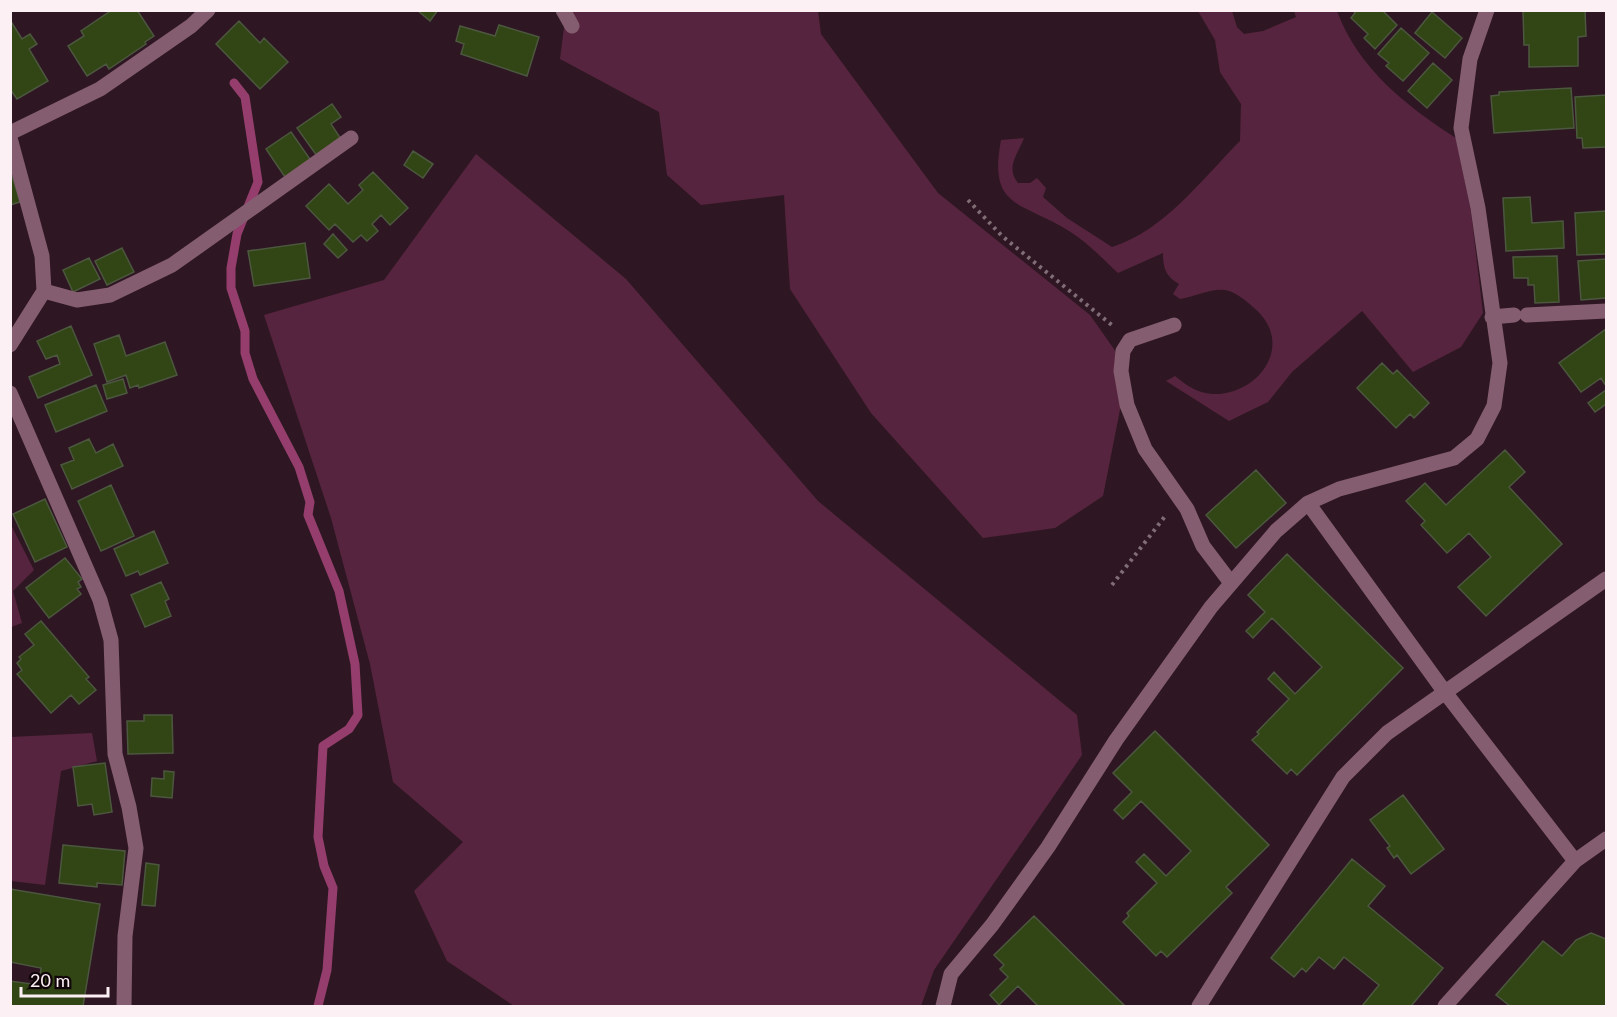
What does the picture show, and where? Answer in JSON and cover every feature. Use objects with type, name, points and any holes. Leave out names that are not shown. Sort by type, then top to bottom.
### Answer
[{"type":"street","points":[[10,133],[100,89],[191,26],[208,10]]},
{"type":"street","points":[[563,10],[572,26]]},
{"type":"street","points":[[943,1006],[951,974],[999,915],[1048,847],[1116,740],[1211,607],[1276,531],[1308,503],[1340,489],[1454,458],[1477,439],[1494,406],[1500,363],[1478,208],[1461,128],[1470,59],[1482,13]]},
{"type":"street","points":[[10,138],[42,256],[45,291],[10,345]]},
{"type":"street","points":[[45,291],[77,300],[110,295],[172,264],[260,205],[351,138]]},
{"type":"street","points":[[1492,317],[1606,311]]},
{"type":"street","points":[[1174,325],[1130,340],[1123,351],[1121,371],[1127,405],[1145,449],[1187,509],[1203,546],[1231,583]]},
{"type":"street","points":[[10,393],[100,600],[111,640],[115,754],[129,807],[136,848],[125,936],[124,1006]]},
{"type":"street","points":[[1308,503],[1444,692],[1575,861]]},
{"type":"street","points":[[1199,1006],[1343,777],[1387,733],[1606,579]]},
{"type":"street","points":[[1450,1004],[1575,861],[1606,839]]},
{"type":"path","points":[[968,200],[1002,236],[1130,340]]},
{"type":"path","points":[[1112,585],[1179,498]]},
{"type":"shaded area","points":[[566,11],[818,11],[821,34],[938,193],[1090,315],[1128,369],[1103,496],[1055,528],[983,538],[871,413],[790,289],[784,195],[701,205],[667,175],[659,112],[560,59]]},
{"type":"shaded area","points":[[1198,11],[1232,11],[1237,27],[1244,34],[1263,31],[1296,17],[1294,11],[1337,11],[1346,32],[1371,68],[1419,113],[1456,138],[1471,212],[1483,313],[1461,347],[1413,372],[1362,311],[1292,372],[1268,402],[1229,421],[1166,381],[1175,376],[1192,388],[1212,394],[1229,392],[1257,377],[1267,365],[1272,351],[1272,336],[1266,321],[1253,307],[1237,294],[1225,290],[1214,290],[1180,299],[1173,294],[1179,284],[1166,272],[1163,253],[1118,273],[1076,235],[1023,207],[1004,191],[999,179],[998,162],[1001,140],[1024,138],[1013,166],[1014,177],[1018,183],[1030,183],[1037,178],[1046,188],[1043,197],[1067,218],[1112,247],[1149,229],[1182,202],[1240,141],[1241,104],[1220,72],[1215,40]]},
{"type":"shaded area","points":[[476,154],[626,279],[818,501],[1077,715],[1082,755],[934,970],[921,1006],[514,1006],[447,961],[414,891],[463,842],[393,782],[370,664],[331,518],[264,315],[384,280]]},
{"type":"shaded area","points":[[11,525],[34,570],[13,591],[22,623],[11,627]]},
{"type":"shaded area","points":[[92,733],[97,761],[61,771],[45,885],[11,881],[11,737]]},
{"type":"building","points":[[112,10],[137,10],[154,36],[109,69],[106,64],[87,76],[68,46],[84,36],[81,31]]},
{"type":"building","points":[[417,10],[438,10],[430,21]]},
{"type":"building","points":[[1353,10],[1382,10],[1397,25],[1375,49],[1364,38],[1368,34],[1351,18],[1355,13]]},
{"type":"building","points":[[1523,10],[1585,10],[1586,36],[1578,37],[1578,66],[1529,67],[1529,45],[1524,45]]},
{"type":"building","points":[[1432,12],[1462,38],[1445,58],[1415,33]]},
{"type":"building","points":[[10,20],[22,39],[30,34],[37,44],[29,49],[48,81],[17,99],[10,89]]},
{"type":"building","points":[[239,21],[260,43],[264,38],[288,62],[260,89],[216,44]]},
{"type":"building","points":[[499,25],[539,37],[527,76],[461,54],[464,44],[456,41],[460,26],[495,36]]},
{"type":"building","points":[[1401,28],[1429,53],[1403,81],[1386,66],[1389,63],[1378,54]]},
{"type":"building","points":[[1433,63],[1452,80],[1427,108],[1408,91]]},
{"type":"building","points":[[1571,88],[1574,128],[1494,133],[1491,96],[1499,95],[1499,92]]},
{"type":"building","points":[[1606,95],[1606,147],[1583,148],[1582,138],[1577,138],[1575,97]]},
{"type":"building","points":[[332,104],[341,117],[331,124],[341,139],[317,156],[297,128]]},
{"type":"building","points":[[291,132],[312,162],[287,180],[266,149]]},
{"type":"building","points":[[413,151],[433,164],[423,178],[404,165]]},
{"type":"building","points":[[10,169],[20,202],[10,205]]},
{"type":"building","points":[[373,172],[408,208],[390,225],[381,215],[372,224],[378,231],[367,241],[361,235],[353,242],[335,224],[329,230],[306,206],[329,184],[348,204],[363,190],[359,185]]},
{"type":"building","points":[[1530,197],[1532,223],[1563,221],[1564,248],[1506,251],[1503,198]]},
{"type":"building","points":[[1606,211],[1606,254],[1577,255],[1575,213]]},
{"type":"building","points":[[333,234],[347,250],[338,258],[324,244]]},
{"type":"building","points":[[305,243],[310,278],[254,286],[248,251]]},
{"type":"building","points":[[122,248],[134,272],[107,285],[95,261]]},
{"type":"building","points":[[1557,256],[1559,302],[1535,303],[1534,285],[1528,285],[1528,278],[1514,278],[1513,257]]},
{"type":"building","points":[[89,258],[100,279],[73,292],[63,270]]},
{"type":"building","points":[[1606,259],[1606,298],[1581,300],[1578,261]]},
{"type":"building","points":[[71,326],[92,375],[38,398],[29,377],[60,364],[57,355],[46,359],[37,341]]},
{"type":"building","points":[[1606,329],[1606,386],[1601,378],[1581,392],[1559,363]]},
{"type":"building","points":[[119,335],[126,356],[165,342],[177,375],[139,388],[138,385],[130,388],[126,375],[107,382],[94,344]]},
{"type":"building","points":[[1382,363],[1393,374],[1397,370],[1429,403],[1414,418],[1410,414],[1396,428],[1357,388]]},
{"type":"building","points":[[123,379],[127,393],[107,399],[103,385]]},
{"type":"building","points":[[96,385],[107,411],[56,432],[45,405]]},
{"type":"building","points":[[1606,390],[1606,404],[1595,412],[1588,403]]},
{"type":"building","points":[[89,439],[96,453],[113,444],[123,466],[72,489],[61,465],[74,460],[69,448]]},
{"type":"building","points":[[1505,450],[1525,472],[1509,487],[1562,544],[1486,616],[1458,587],[1491,557],[1469,533],[1447,553],[1421,525],[1425,521],[1406,501],[1425,483],[1446,505]]},
{"type":"building","points":[[1256,470],[1286,503],[1236,548],[1206,515]]},
{"type":"building","points":[[111,485],[134,536],[101,551],[78,501]]},
{"type":"building","points":[[45,499],[67,547],[35,562],[13,514]]},
{"type":"building","points":[[154,531],[168,563],[140,575],[138,571],[126,576],[114,549]]},
{"type":"building","points":[[1287,554],[1403,668],[1297,775],[1291,769],[1287,774],[1252,740],[1289,699],[1268,679],[1274,672],[1295,694],[1322,667],[1272,618],[1253,638],[1246,631],[1265,612],[1248,595]]},
{"type":"building","points":[[65,558],[82,579],[78,582],[81,587],[77,589],[81,594],[49,618],[26,588]]},
{"type":"building","points":[[161,582],[169,599],[165,601],[171,616],[145,627],[131,595]]},
{"type":"building","points":[[41,621],[89,677],[86,679],[96,690],[79,704],[71,695],[51,713],[17,674],[22,670],[17,663],[21,659],[19,657],[34,645],[25,634]]},
{"type":"building","points":[[144,715],[172,715],[173,753],[128,754],[127,721],[144,721]]},
{"type":"building","points":[[1155,731],[1269,845],[1226,887],[1232,893],[1167,957],[1161,951],[1156,956],[1123,922],[1129,916],[1127,913],[1157,883],[1136,862],[1144,854],[1166,876],[1191,851],[1141,801],[1123,819],[1114,810],[1132,792],[1113,773]]},
{"type":"building","points":[[105,763],[112,812],[94,815],[92,804],[78,806],[73,767]]},
{"type":"building","points":[[164,771],[174,772],[172,798],[151,796],[152,778],[164,779]]},
{"type":"building","points":[[1403,795],[1444,849],[1411,874],[1397,855],[1394,858],[1387,848],[1390,846],[1370,820]]},
{"type":"building","points":[[63,845],[125,851],[122,885],[97,883],[97,887],[59,883]]},
{"type":"building","points":[[1352,859],[1385,886],[1368,906],[1443,968],[1411,1006],[1362,1006],[1379,985],[1344,957],[1334,969],[1319,957],[1306,972],[1302,968],[1294,977],[1271,958]]},
{"type":"building","points":[[146,863],[159,865],[155,906],[142,905]]},
{"type":"building","points":[[10,889],[100,904],[83,1006],[10,1006],[10,981],[39,985],[41,968],[10,962]]},
{"type":"building","points":[[1034,916],[1125,1006],[1038,1006],[1018,986],[999,1005],[990,995],[1008,977],[1000,969],[1004,965],[994,955]]},
{"type":"building","points":[[1591,933],[1606,939],[1606,1006],[1510,1006],[1496,995],[1543,941],[1562,956],[1576,940]]},
{"type":"waterway","points":[[234,83],[245,97],[258,182],[237,234],[231,268],[231,288],[245,331],[245,353],[253,379],[299,467],[310,502],[308,515],[339,591],[355,664],[358,715],[349,729],[323,746],[318,837],[324,866],[333,888],[327,970],[318,1006]]}]
